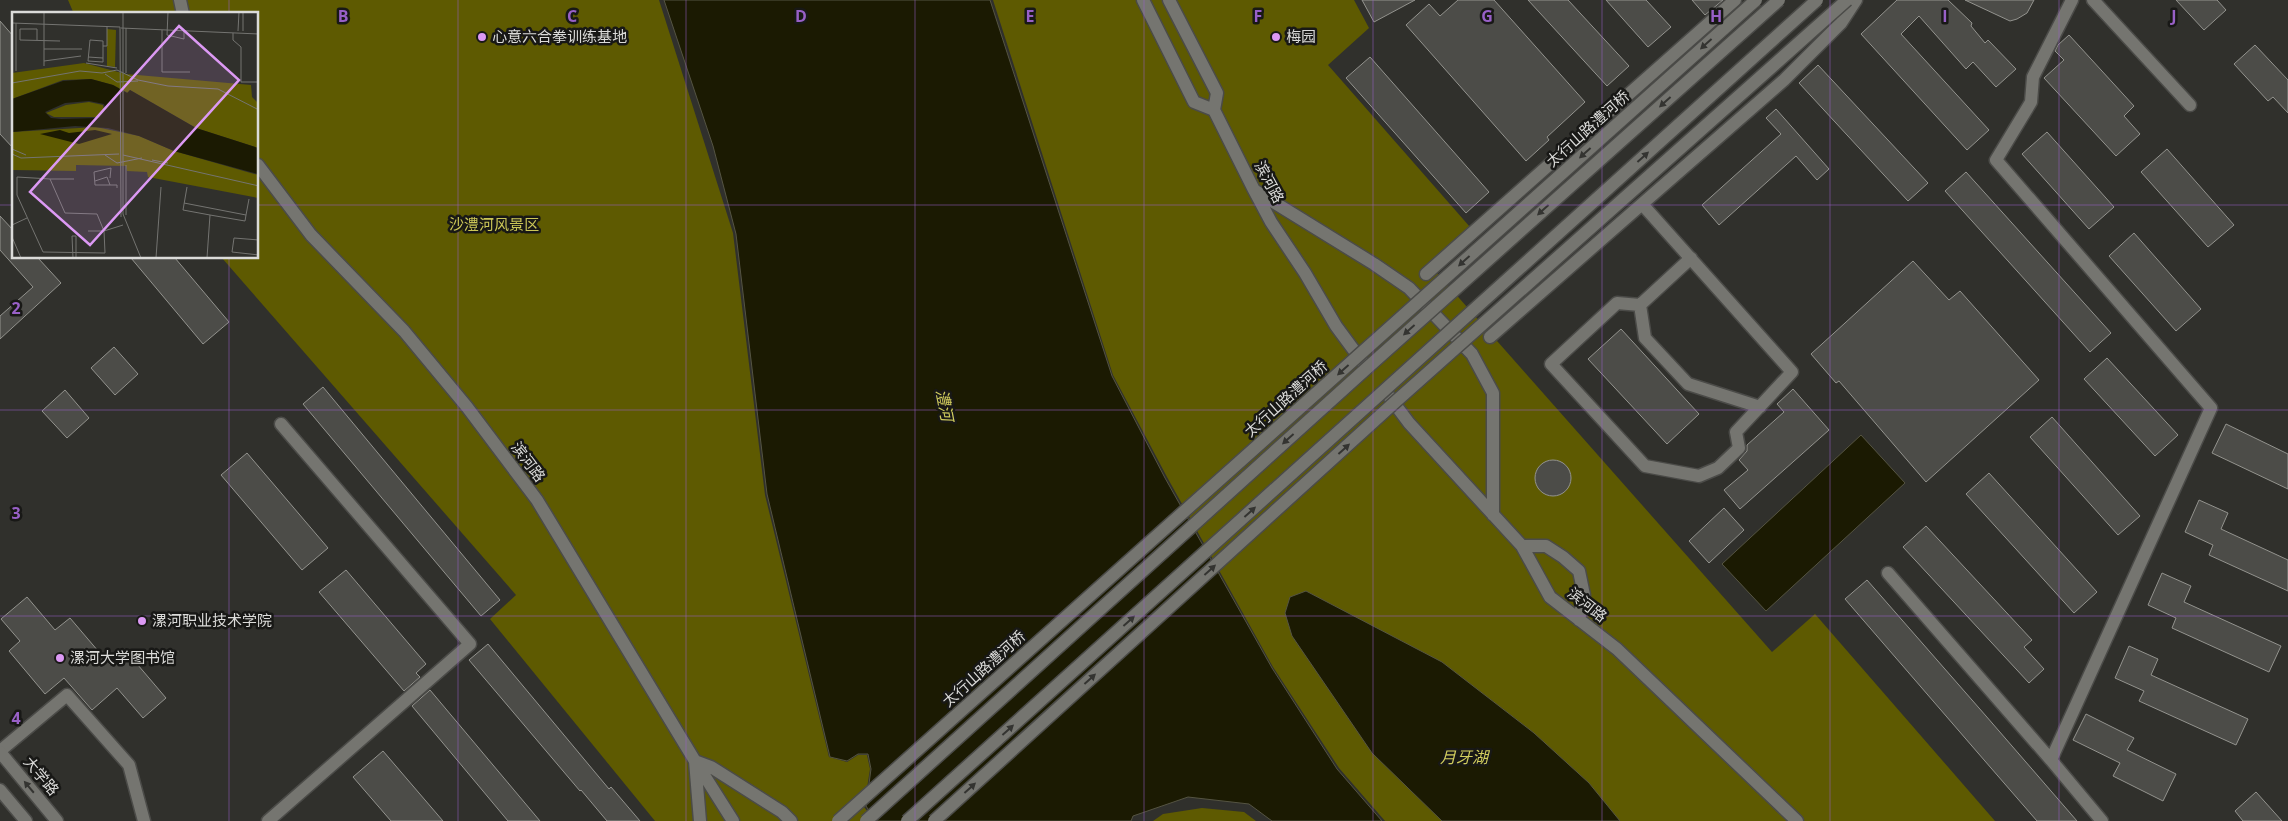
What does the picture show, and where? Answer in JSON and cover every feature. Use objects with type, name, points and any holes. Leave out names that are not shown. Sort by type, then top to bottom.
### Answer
[{"type":"street","points":[[1143,0],[1194,102],[1214,110]]},
{"type":"street","name":"滨河路","points":[[1168,0],[1217,93],[1214,110],[1271,222],[1305,273],[1336,326],[1367,368]]},
{"type":"street","points":[[1426,274],[1735,0]]},
{"type":"street","name":"太行山路澧河桥","points":[[838,821],[1756,0]]},
{"type":"street","name":"太行山路澧河桥","points":[[866,821],[1367,368],[1780,0]]},
{"type":"street","points":[[907,821],[1817,0]]},
{"type":"street","points":[[934,821],[1394,403],[1847,0]]},
{"type":"street","points":[[1490,337],[1784,80],[1841,23],[1856,0]]},
{"type":"street","points":[[2051,760],[2211,408],[1996,160],[2031,102],[2033,77],[2072,0]]},
{"type":"street","points":[[2093,0],[2190,105]]},
{"type":"street","name":"滨河路","points":[[259,166],[310,235],[404,331],[467,407],[537,500],[695,761],[700,821]]},
{"type":"street","points":[[1254,190],[1374,264],[1409,288],[1472,354],[1493,393],[1493,515]]},
{"type":"street","points":[[1642,204],[1691,258],[1792,372],[1736,432],[1738,448],[1718,468],[1699,476],[1645,466],[1551,364],[1617,303],[1640,305],[1691,258]]},
{"type":"street","points":[[1640,305],[1645,338],[1688,384],[1760,407]]},
{"type":"street","name":"滨河路","points":[[1385,391],[1409,423],[1522,546],[1550,597],[1618,650],[1797,821]]},
{"type":"street","points":[[268,821],[470,644],[281,424]]},
{"type":"street","points":[[1522,546],[1546,546],[1579,571],[1584,596],[1579,620]]},
{"type":"street","points":[[1888,573],[2102,821]]},
{"type":"street","points":[[0,752],[67,696],[129,765],[144,821]]},
{"type":"street","name":"大学路","points":[[0,752],[57,821]]},
{"type":"street","points":[[695,761],[733,821]]},
{"type":"street","points":[[695,761],[711,767],[782,812],[791,821]]},
{"type":"street","points":[[0,790],[26,821]]},
{"type":"green space","name":"沙澧河风景区","points":[[68,0],[659,0],[733,233],[765,495],[829,757],[847,762],[858,755],[867,755],[870,769],[864,807],[875,821],[655,821],[490,619],[516,595],[223,259],[259,259],[259,12],[73,12]]},
{"type":"green space","points":[[993,0],[1354,0],[1369,28],[1328,65],[1470,227],[1429,264],[1772,652],[1815,614],[1995,821],[1385,821],[1339,768],[1273,667],[1167,477],[1113,375]]},
{"type":"green space","points":[[1202,808],[1244,812],[1256,821],[1153,821],[1163,814]]},
{"type":"water","name":"澧河","points":[[664,0],[990,0],[1112,376],[1165,478],[1272,668],[1337,769],[1382,821],[1272,821],[1249,804],[1188,797],[1133,816],[1131,821],[876,821],[866,806],[871,769],[868,754],[858,754],[847,761],[830,757],[767,494],[736,234],[713,146]]},
{"type":"water","points":[[1861,435],[1905,483],[1766,611],[1722,564]]},
{"type":"water","name":"月牙湖","points":[[1306,591],[1442,662],[1534,733],[1589,783],[1620,821],[1442,821],[1372,753],[1292,636],[1285,613],[1290,597]]},
{"type":"building","points":[[1362,0],[1415,0],[1374,22]]},
{"type":"building","points":[[1458,0],[1494,0],[1585,102],[1547,137],[1549,140],[1526,161],[1406,25],[1429,4],[1440,16]]},
{"type":"building","points":[[1528,0],[1568,0],[1629,66],[1607,86]]},
{"type":"building","points":[[1606,0],[1646,0],[1671,27],[1648,47]]},
{"type":"building","points":[[1692,0],[1723,0],[1705,15]]},
{"type":"building","points":[[1897,0],[1948,0],[1972,23],[1971,26],[1985,43],[1988,40],[2016,69],[1996,87],[1973,62],[1966,69],[1919,16],[1901,34],[1989,130],[1967,150],[1861,34]]},
{"type":"building","points":[[1965,0],[2034,0],[2027,13],[2010,21]]},
{"type":"building","points":[[2176,0],[2217,0],[2226,10],[2204,30]]},
{"type":"building","points":[[0,21],[12,35],[12,147],[0,134]]},
{"type":"building","points":[[2069,35],[2134,106],[2124,116],[2140,134],[2116,156],[2044,78],[2064,60],[2055,51],[2058,45]]},
{"type":"building","points":[[2255,45],[2288,80],[2288,113],[2273,97],[2268,101],[2234,64]]},
{"type":"building","points":[[1370,57],[1489,192],[1466,213],[1346,78]]},
{"type":"building","points":[[1818,65],[1928,183],[1908,201],[1799,83]]},
{"type":"building","points":[[1776,109],[1829,169],[1817,180],[1796,156],[1719,225],[1702,205],[1781,134],[1766,118]]},
{"type":"building","points":[[2047,132],[2114,207],[2089,229],[2022,154]]},
{"type":"building","points":[[2167,149],[2234,225],[2208,247],[2141,172]]},
{"type":"building","points":[[1966,172],[2111,333],[2090,352],[1945,191]]},
{"type":"building","points":[[0,216],[12,229],[12,259],[39,259],[61,283],[0,339],[0,316],[33,287],[0,250]]},
{"type":"building","points":[[2134,233],[2201,309],[2176,331],[2109,256]]},
{"type":"building","points":[[132,259],[176,259],[229,322],[203,344]]},
{"type":"building","points":[[1913,261],[1949,300],[1960,291],[2039,380],[1926,482],[1839,381],[1836,383],[1811,354]]},
{"type":"building","points":[[1621,329],[1699,414],[1667,444],[1588,359]]},
{"type":"building","points":[[114,347],[138,374],[115,395],[91,368]]},
{"type":"building","points":[[2107,358],[2178,435],[2155,456],[2084,379]]},
{"type":"building","points":[[323,387],[500,600],[481,616],[303,404]]},
{"type":"building","points":[[1793,389],[1829,430],[1740,509],[1724,490],[1748,470],[1739,460],[1747,451],[1747,445],[1784,412],[1777,404]]},
{"type":"building","points":[[65,390],[89,418],[67,438],[42,411]]},
{"type":"building","points":[[2052,417],[2140,516],[2118,535],[2030,437]]},
{"type":"building","points":[[2226,424],[2288,454],[2288,489],[2212,453]]},
{"type":"building","points":[[247,453],[328,548],[302,570],[221,475]]},
{"type":"building","points":[[1553,460],[1560,461],[1566,465],[1570,471],[1570,485],[1566,491],[1560,495],[1553,496],[1546,495],[1540,491],[1536,485],[1535,478],[1536,471],[1540,465],[1546,461]]},
{"type":"building","points":[[1989,473],[2097,592],[2074,613],[1966,494]]},
{"type":"building","points":[[2199,500],[2228,513],[2221,529],[2288,560],[2288,591],[2209,555],[2213,545],[2185,532]]},
{"type":"building","points":[[1724,508],[1744,530],[1709,563],[1689,541]]},
{"type":"building","points":[[1926,526],[2032,640],[2024,647],[2044,669],[2029,683],[1903,547]]},
{"type":"building","points":[[346,570],[426,664],[416,673],[420,677],[404,691],[319,592]]},
{"type":"building","points":[[2162,573],[2191,586],[2184,602],[2281,646],[2269,672],[2172,628],[2176,618],[2148,605]]},
{"type":"building","points":[[1867,580],[2077,821],[2037,821],[1845,599]]},
{"type":"building","name":"漯河大学图书馆","points":[[27,597],[55,630],[70,618],[110,665],[126,651],[166,698],[143,718],[117,688],[92,710],[64,678],[45,694],[9,651],[20,641],[1,619]]},
{"type":"building","points":[[488,644],[609,789],[611,787],[640,821],[607,821],[580,791],[469,660]]},
{"type":"building","points":[[2129,646],[2158,659],[2151,675],[2248,719],[2236,745],[2139,701],[2144,691],[2115,678]]},
{"type":"building","points":[[430,690],[540,821],[508,821],[412,706]]},
{"type":"building","points":[[2086,714],[2134,738],[2127,750],[2176,774],[2163,801],[2113,776],[2120,763],[2073,740]]},
{"type":"building","points":[[383,751],[443,821],[391,821],[353,777]]},
{"type":"building","points":[[2256,792],[2282,821],[2243,821],[2235,811]]},
{"type":"place","name":"心意六合拳训练基地","points":[[482,37]]},
{"type":"place","name":"梅园","points":[[1276,37]]},
{"type":"place","name":"漯河职业技术学院","points":[[142,621]]},
{"type":"place","name":"漯河大学图书馆","points":[[60,658]]}]
